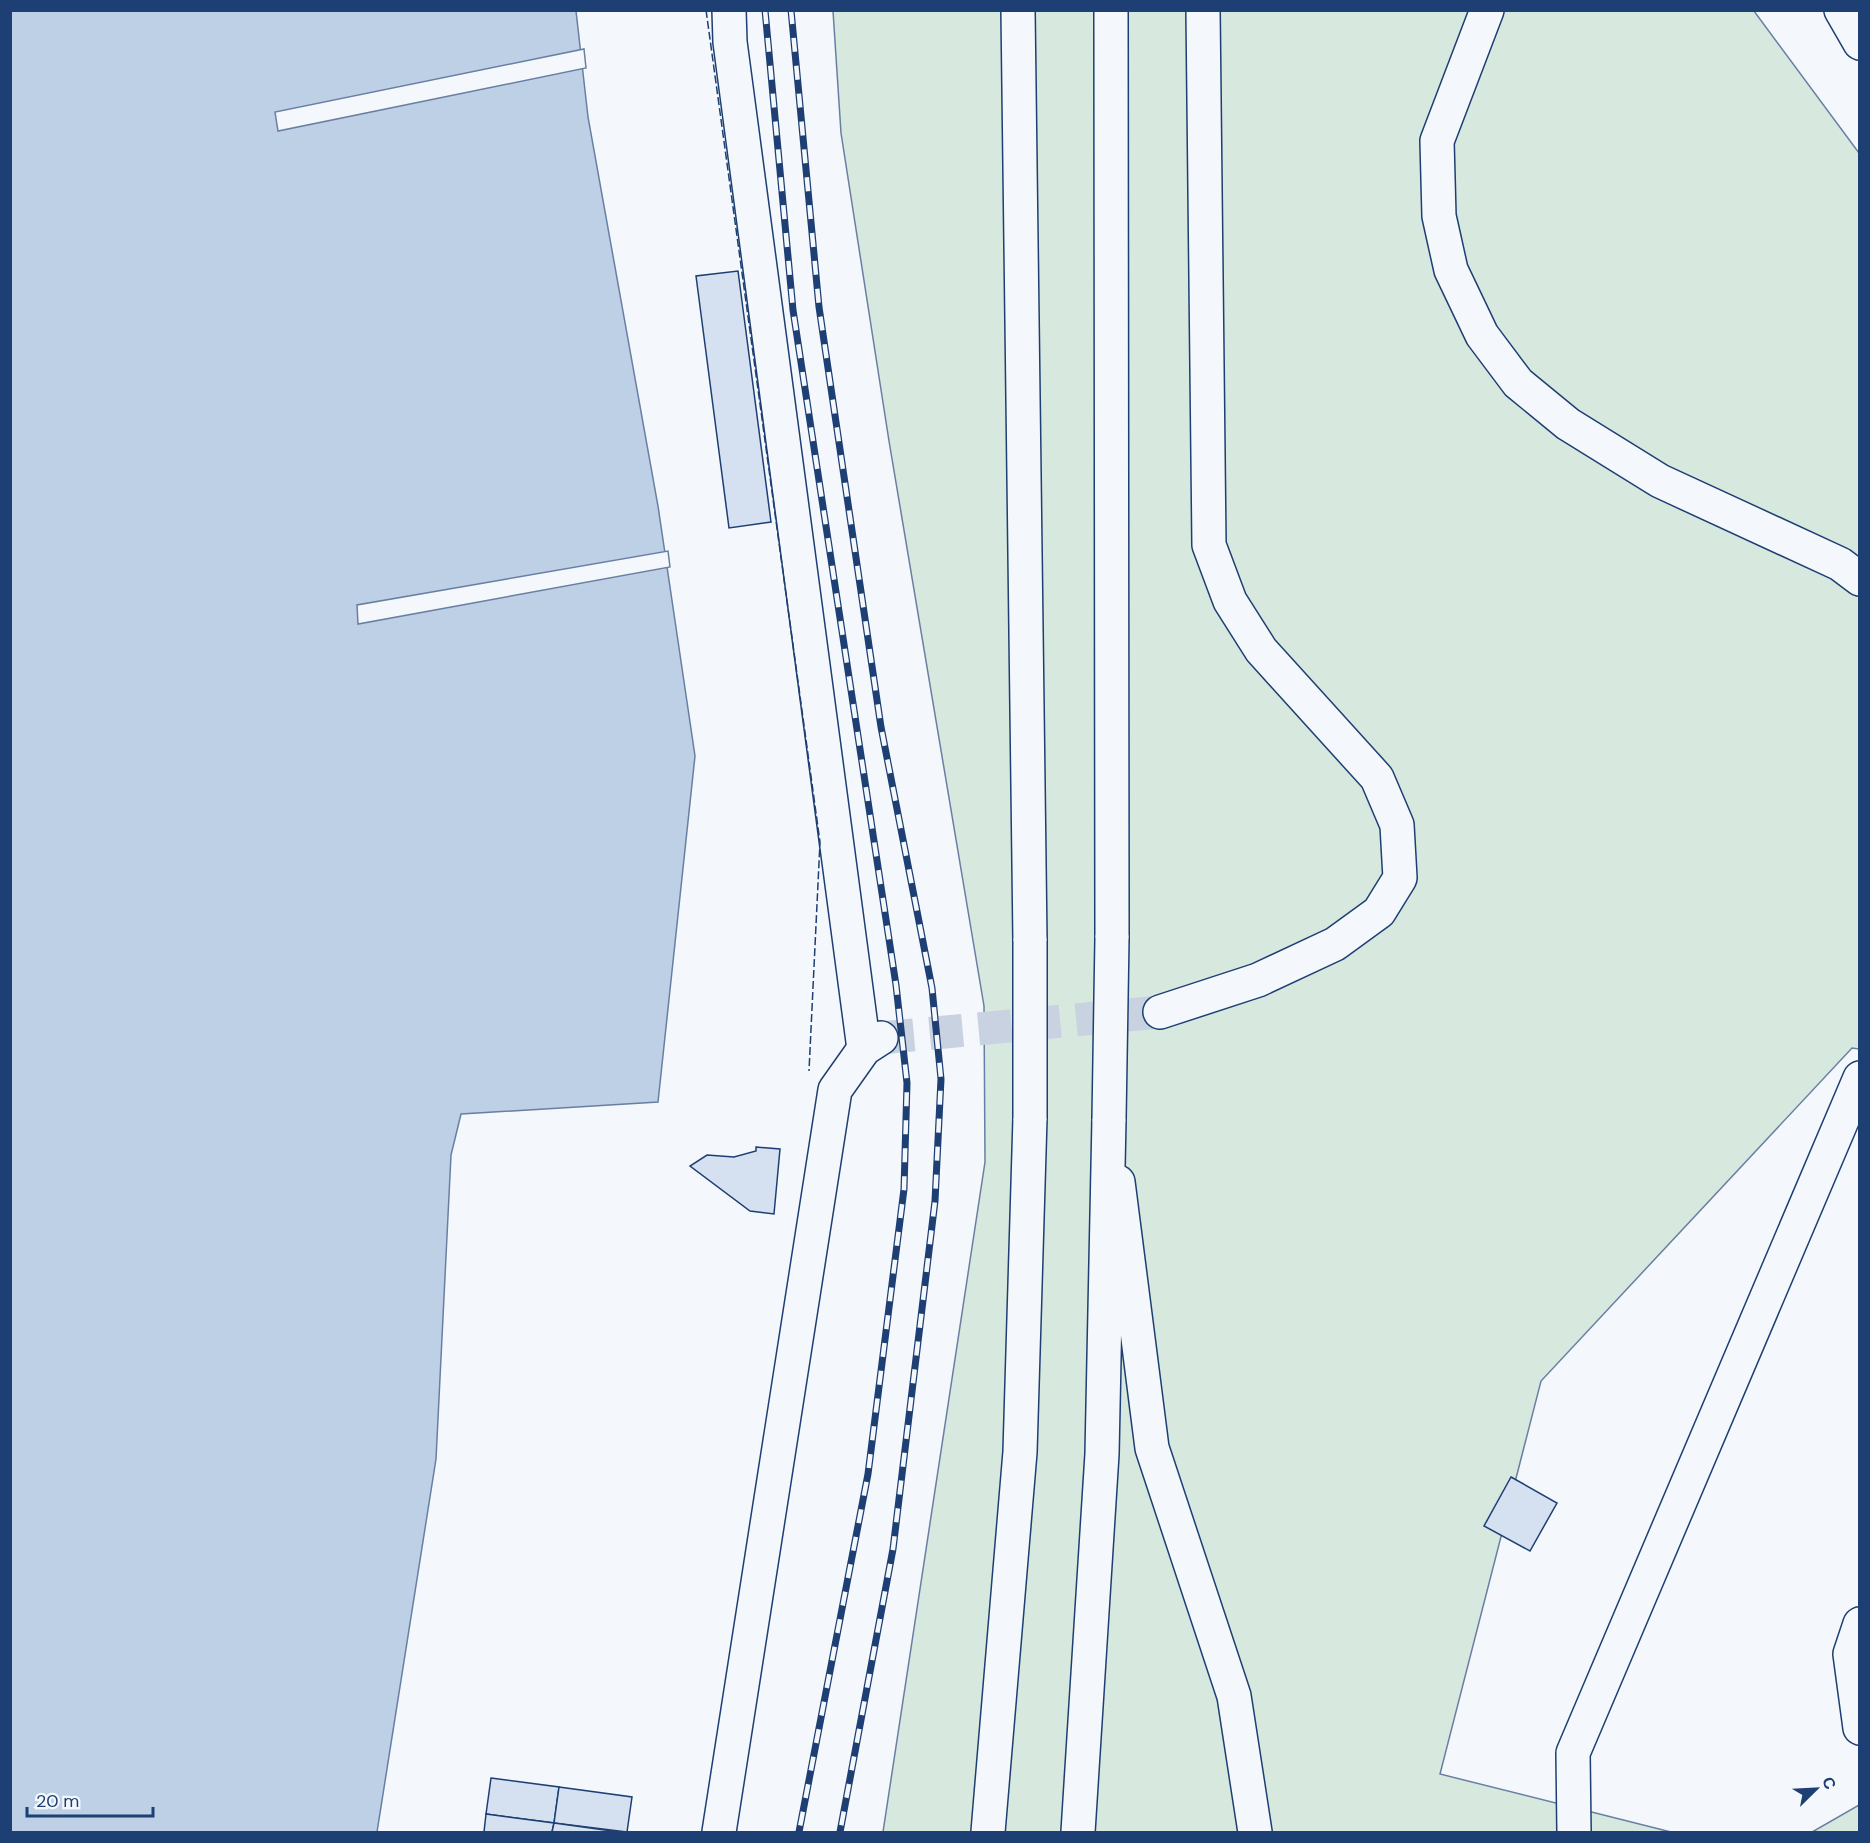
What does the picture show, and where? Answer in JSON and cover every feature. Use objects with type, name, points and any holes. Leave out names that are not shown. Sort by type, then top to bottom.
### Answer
[{"type":"main road","points":[[719,1833],[835,1090],[873,1044],[731,54],[729,10]]},
{"type":"main road","points":[[988,1833],[1020,1452],[1030,1118],[1030,941],[1018,10]]},
{"type":"main road","points":[[1078,1833],[1102,1454],[1109,1119],[1112,938],[1111,10]]},
{"type":"main road","points":[[1160,1012],[1258,980],[1335,944],[1380,912],[1400,878],[1396,825],[1377,778],[1261,650],[1230,601],[1209,545],[1203,10]]},
{"type":"main road","points":[[1487,10],[1437,141],[1439,216],[1452,270],[1482,335],[1518,383],[1568,424],[1660,481],[1840,564],[1860,579]]},
{"type":"main road","points":[[1841,10],[1860,43]]},
{"type":"main road","points":[[1574,1833],[1572,1753],[1860,1078]]},
{"type":"main road","points":[[1109,1119],[1152,1448],[1234,1696],[1255,1833]]},
{"type":"main road","points":[[1860,1624],[1850,1654],[1860,1728]]},
{"type":"shaded area","points":[[833,11],[1754,11],[1859,153],[1859,1049],[1852,1048],[1541,1381],[1440,1774],[1671,1832],[883,1832],[985,1162],[984,1006],[889,441],[841,133]]},
{"type":"shaded area","points":[[1859,1805],[1859,1832],[1812,1832]]},
{"type":"water","points":[[11,11],[576,11],[588,117],[658,506],[695,756],[658,1102],[461,1114],[451,1155],[436,1459],[377,1832],[11,1832]]},
{"type":"pier","points":[[584,49],[586,68],[278,131],[275,112]]},
{"type":"pier","points":[[668,551],[670,567],[358,624],[357,605]]},
{"type":"building","points":[[738,271],[771,522],[729,528],[696,276]]},
{"type":"building","points":[[756,1147],[780,1149],[774,1214],[750,1211],[690,1166],[707,1155],[734,1157],[756,1151]]},
{"type":"building","points":[[1511,1477],[1557,1503],[1530,1551],[1484,1526]]},
{"type":"building","points":[[491,1778],[559,1787],[554,1823],[486,1814]]},
{"type":"building","points":[[559,1787],[632,1797],[627,1832],[554,1823]]},
{"type":"building","points":[[486,1814],[554,1823],[552,1832],[484,1832]]},
{"type":"building","points":[[554,1823],[619,1832],[552,1832]]},
{"type":"tunnel","points":[[881,1038],[1160,1012]]},
{"type":"railway","points":[[765,10],[793,310],[896,985],[907,1083],[904,1189],[868,1474],[799,1832]]},
{"type":"railway","points":[[791,10],[819,307],[881,727],[932,988],[941,1079],[935,1201],[893,1549],[840,1832]]},
{"type":"fence","points":[[706,10],[820,842],[809,1071]]}]
